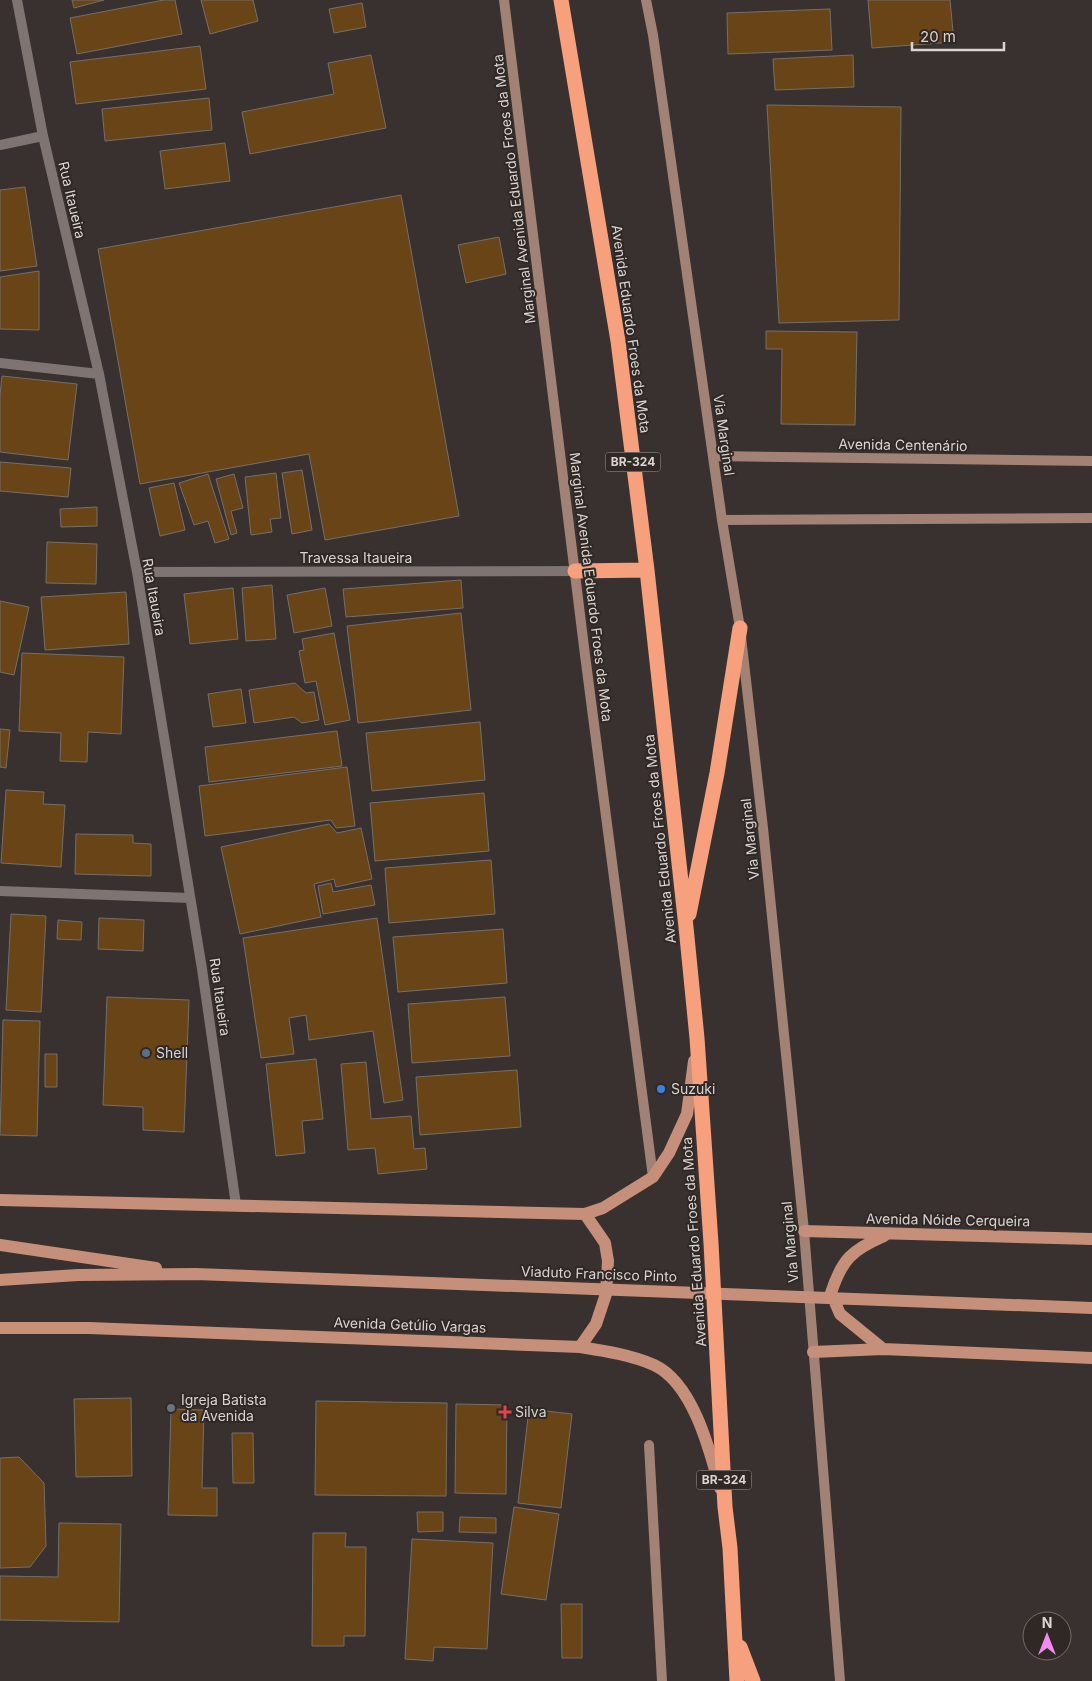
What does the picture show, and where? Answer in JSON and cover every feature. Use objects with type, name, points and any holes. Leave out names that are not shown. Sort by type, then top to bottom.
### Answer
[{"type":"highway","name":"Avenida Eduardo Froes da Mota","points":[[562,0],[618,341],[647,570],[686,928],[697,1038],[716,1316],[725,1507],[737,1681]]},
{"type":"highway","points":[[575,571],[647,570]]},
{"type":"highway","points":[[686,928],[717,773],[740,628]]},
{"type":"highway","points":[[735,1634],[753,1681]]},
{"type":"main road","points":[[0,1200],[585,1214],[615,1202],[653,1177],[669,1153],[687,1114],[697,1038]]},
{"type":"main road","points":[[580,1347],[596,1324],[606,1294],[608,1261],[605,1242],[585,1214]]},
{"type":"main road","name":"Avenida Nóide Cerqueira","points":[[804,1231],[1092,1238]]},
{"type":"main road","points":[[884,1349],[840,1314],[831,1293],[837,1275],[851,1253],[888,1234]]},
{"type":"main road","points":[[0,1245],[196,1274]]},
{"type":"main road","points":[[0,1280],[78,1275],[196,1274]]},
{"type":"main road","name":"Viaduto Francisco Pinto","points":[[196,1274],[1092,1308]]},
{"type":"main road","name":"Avenida Getúlio Vargas","points":[[0,1328],[88,1328],[580,1347],[625,1355],[656,1366],[677,1384],[708,1442],[725,1507]]},
{"type":"main road","points":[[813,1352],[884,1349],[1092,1358]]},
{"type":"street","name":"Rua Itaueira","points":[[17,0],[43,136],[99,374],[137,572],[190,898],[236,1205]]},
{"type":"street","name":"Marginal Avenida Eduardo Froes da Mota","points":[[504,0],[653,1177]]},
{"type":"street","name":"Via Marginal","points":[[646,0],[655,45],[722,520],[740,628],[763,828],[804,1231],[842,1680]]},
{"type":"street","points":[[0,145],[43,136]]},
{"type":"street","points":[[0,364],[99,374]]},
{"type":"street","name":"Avenida Centenário","points":[[714,456],[1092,461]]},
{"type":"street","points":[[722,520],[1092,518]]},
{"type":"street","name":"Travessa Itaueira","points":[[137,572],[575,571]]},
{"type":"street","points":[[0,891],[190,898]]},
{"type":"street","points":[[649,1445],[662,1681]]},
{"type":"building","points":[[72,0],[104,0],[74,8]]},
{"type":"building","points":[[164,0],[175,0],[182,34],[77,54],[70,18]]},
{"type":"building","points":[[201,0],[253,0],[258,21],[210,34]]},
{"type":"building","points":[[868,0],[950,0],[954,42],[872,48]]},
{"type":"building","points":[[362,3],[366,27],[334,33],[329,9]]},
{"type":"building","points":[[830,9],[832,50],[728,54],[727,13]]},
{"type":"building","points":[[200,46],[206,89],[76,104],[70,62]]},
{"type":"building","points":[[371,55],[386,128],[250,154],[242,112],[334,94],[328,63]]},
{"type":"building","points":[[853,55],[854,87],[775,90],[773,59]]},
{"type":"building","points":[[209,98],[212,130],[105,141],[102,109]]},
{"type":"building","points":[[767,105],[901,107],[899,320],[779,323]]},
{"type":"building","points":[[225,143],[230,181],[165,189],[160,151]]},
{"type":"building","points":[[25,187],[37,266],[0,271],[0,190]]},
{"type":"building","points":[[401,195],[459,516],[325,540],[309,454],[140,484],[98,249]]},
{"type":"building","points":[[499,237],[506,274],[466,283],[458,245]]},
{"type":"building","points":[[39,271],[39,330],[0,329],[0,277]]},
{"type":"building","points":[[766,331],[857,332],[855,425],[781,424],[782,349],[766,349]]},
{"type":"building","points":[[2,376],[77,384],[68,460],[0,452]]},
{"type":"building","points":[[0,462],[71,468],[68,497],[0,491]]},
{"type":"building","points":[[302,470],[312,530],[292,534],[282,473]]},
{"type":"building","points":[[276,473],[281,518],[270,519],[272,532],[251,535],[245,477]]},
{"type":"building","points":[[208,474],[229,539],[215,543],[208,521],[194,525],[179,483]]},
{"type":"building","points":[[234,474],[243,508],[231,511],[237,533],[231,535],[216,479]]},
{"type":"building","points":[[174,483],[185,530],[160,536],[149,488]]},
{"type":"building","points":[[97,507],[97,526],[61,527],[60,509]]},
{"type":"building","points":[[47,542],[97,544],[96,584],[46,583]]},
{"type":"building","points":[[461,580],[463,608],[346,617],[343,589]]},
{"type":"building","points":[[272,585],[276,639],[246,641],[242,588]]},
{"type":"building","points":[[233,588],[238,639],[190,644],[184,594]]},
{"type":"building","points":[[325,588],[332,626],[294,633],[287,595]]},
{"type":"building","points":[[126,592],[129,644],[45,650],[41,597]]},
{"type":"building","points":[[0,601],[29,607],[14,675],[0,672]]},
{"type":"building","points":[[461,613],[471,710],[358,723],[347,626]]},
{"type":"building","points":[[334,633],[350,720],[325,725],[316,681],[305,683],[299,651],[304,650],[302,639]]},
{"type":"building","points":[[22,653],[124,657],[121,734],[88,732],[87,762],[60,761],[61,733],[19,731]]},
{"type":"building","points":[[295,683],[306,693],[314,692],[319,720],[302,723],[294,717],[254,723],[249,690]]},
{"type":"building","points":[[241,689],[246,723],[213,727],[208,694]]},
{"type":"building","points":[[480,722],[485,780],[372,791],[366,733]]},
{"type":"building","points":[[0,729],[10,730],[6,768],[0,767]]},
{"type":"building","points":[[337,731],[342,766],[209,782],[205,747]]},
{"type":"building","points":[[347,767],[355,826],[336,828],[331,820],[205,836],[199,786]]},
{"type":"building","points":[[6,790],[44,792],[43,804],[65,805],[61,867],[1,863]]},
{"type":"building","points":[[484,793],[489,851],[375,861],[370,803]]},
{"type":"building","points":[[329,824],[337,833],[361,828],[372,879],[336,887],[334,879],[314,884],[321,917],[240,934],[221,847]]},
{"type":"building","points":[[76,834],[133,835],[133,843],[151,844],[151,876],[75,874]]},
{"type":"building","points":[[491,860],[495,914],[389,923],[385,868]]},
{"type":"building","points":[[331,883],[333,892],[371,885],[375,905],[323,914],[318,886]]},
{"type":"building","points":[[11,914],[46,916],[41,1012],[6,1010]]},
{"type":"building","points":[[99,918],[144,920],[143,951],[98,949]]},
{"type":"building","points":[[377,918],[403,1100],[384,1103],[373,1031],[309,1040],[306,1015],[289,1018],[294,1054],[261,1058],[243,938]]},
{"type":"building","points":[[58,920],[82,922],[81,940],[57,939]]},
{"type":"building","points":[[503,929],[507,983],[398,992],[393,937]]},
{"type":"building","name":"Shell","points":[[107,997],[189,1000],[184,1132],[143,1130],[143,1107],[103,1105]]},
{"type":"building","points":[[505,997],[510,1056],[412,1063],[408,1004]]},
{"type":"building","points":[[3,1020],[40,1021],[37,1136],[0,1135]]},
{"type":"building","points":[[45,1054],[57,1054],[57,1087],[45,1087]]},
{"type":"building","points":[[316,1059],[323,1119],[302,1121],[305,1153],[276,1156],[266,1064]]},
{"type":"building","points":[[366,1062],[371,1119],[411,1116],[414,1149],[425,1148],[427,1169],[378,1174],[375,1148],[348,1150],[341,1064]]},
{"type":"building","points":[[517,1070],[521,1127],[420,1135],[416,1077]]},
{"type":"building","points":[[131,1398],[132,1476],[76,1477],[74,1399]]},
{"type":"building","points":[[316,1401],[447,1403],[446,1496],[315,1495]]},
{"type":"building","points":[[456,1404],[507,1405],[506,1494],[455,1493]]},
{"type":"building","points":[[171,1409],[204,1410],[202,1488],[217,1488],[217,1516],[168,1515]]},
{"type":"building","points":[[529,1409],[572,1414],[561,1508],[518,1503]]},
{"type":"building","points":[[232,1433],[253,1433],[254,1483],[233,1483]]},
{"type":"building","points":[[19,1457],[44,1483],[46,1546],[30,1567],[0,1568],[0,1458]]},
{"type":"building","points":[[514,1507],[559,1514],[546,1600],[501,1594]]},
{"type":"building","points":[[417,1512],[443,1512],[443,1531],[418,1532]]},
{"type":"building","points":[[460,1517],[496,1518],[496,1533],[459,1532]]},
{"type":"building","points":[[59,1523],[121,1524],[119,1622],[0,1620],[0,1576],[58,1577]]},
{"type":"building","points":[[313,1533],[346,1533],[345,1547],[366,1547],[365,1636],[344,1636],[344,1646],[312,1646]]},
{"type":"building","points":[[412,1539],[493,1543],[487,1649],[434,1647],[433,1661],[405,1659]]},
{"type":"building","points":[[561,1604],[582,1604],[582,1658],[562,1658]]},
{"type":"place","name":"Shell","points":[[146,1053]]},
{"type":"place","name":"Suzuki","points":[[661,1089]]},
{"type":"place","name":"Igreja Batista da Avenida","points":[[171,1408]]},
{"type":"place","name":"Silva","points":[[505,1412]]}]
